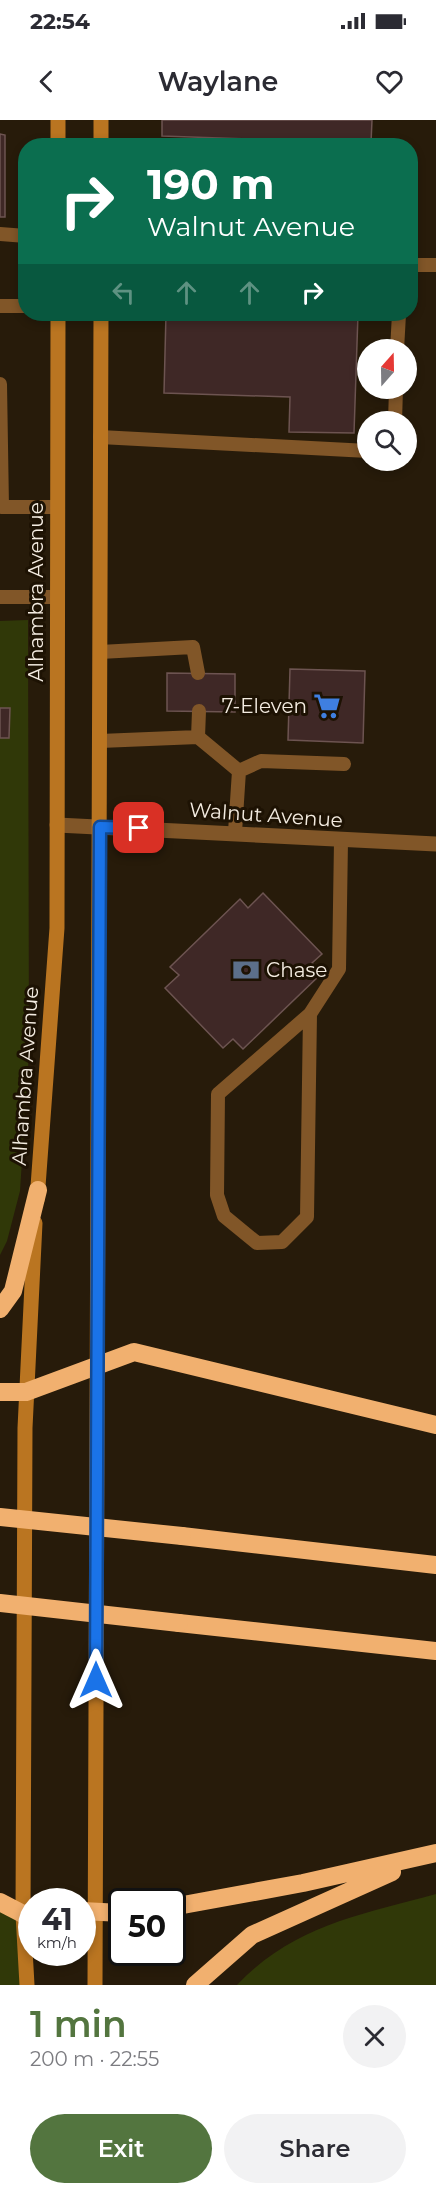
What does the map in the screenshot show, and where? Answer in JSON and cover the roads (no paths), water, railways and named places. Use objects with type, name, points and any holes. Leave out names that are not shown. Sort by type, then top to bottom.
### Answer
[{"type":"highway","points":[[0,1309],[13,1291],[38,1190]]},
{"type":"highway","points":[[0,1392],[26,1392],[134,1352],[436,1425]]},
{"type":"highway","points":[[0,1517],[436,1565]]},
{"type":"highway","points":[[0,1603],[436,1651]]},
{"type":"highway","points":[[186,1904],[303,1883],[432,1854]]},
{"type":"highway","points":[[195,1985],[252,1935],[432,1854]]},
{"type":"highway","points":[[0,1902],[18,1910]]},
{"type":"main road","points":[[58,120],[58,138]]},
{"type":"main road","points":[[101,120],[101,138]]},
{"type":"main road","name":"Alhambra Avenue","points":[[27,1888],[26,1392],[57,928],[58,321]]},
{"type":"main road","points":[[89,1888],[99,1366],[100,321]]},
{"type":"main road","name":"Alhambra Avenue","points":[[27,1966],[27,1985]]},
{"type":"main road","points":[[93,1966],[95,1985]]},
{"type":"street","name":"Walnut Avenue","points":[[57,825],[235,832],[341,841],[436,844]]},
{"type":"lane","points":[[0,234],[18,235]]},
{"type":"lane","points":[[418,265],[436,265]]},
{"type":"lane","points":[[0,306],[18,306]]},
{"type":"lane","points":[[398,339],[399,321]]},
{"type":"lane","points":[[0,384],[2,507],[58,507]]},
{"type":"lane","points":[[100,437],[357,451]]},
{"type":"lane","points":[[0,597],[57,597]]},
{"type":"lane","points":[[100,651],[193,647],[198,673]]},
{"type":"lane","points":[[198,737],[199,711]]},
{"type":"lane","points":[[100,741],[198,737],[239,771]]},
{"type":"lane","points":[[239,771],[261,761],[344,764]]},
{"type":"lane","points":[[235,832],[239,771]]},
{"type":"lane","points":[[310,1014],[307,1217],[282,1242],[257,1243],[224,1216],[217,1195],[218,1094],[310,1014],[339,969],[341,841]]},
{"type":"place","name":"7-Eleven","points":[[327,706]]},
{"type":"place","name":"Chase","points":[[246,970]]}]
